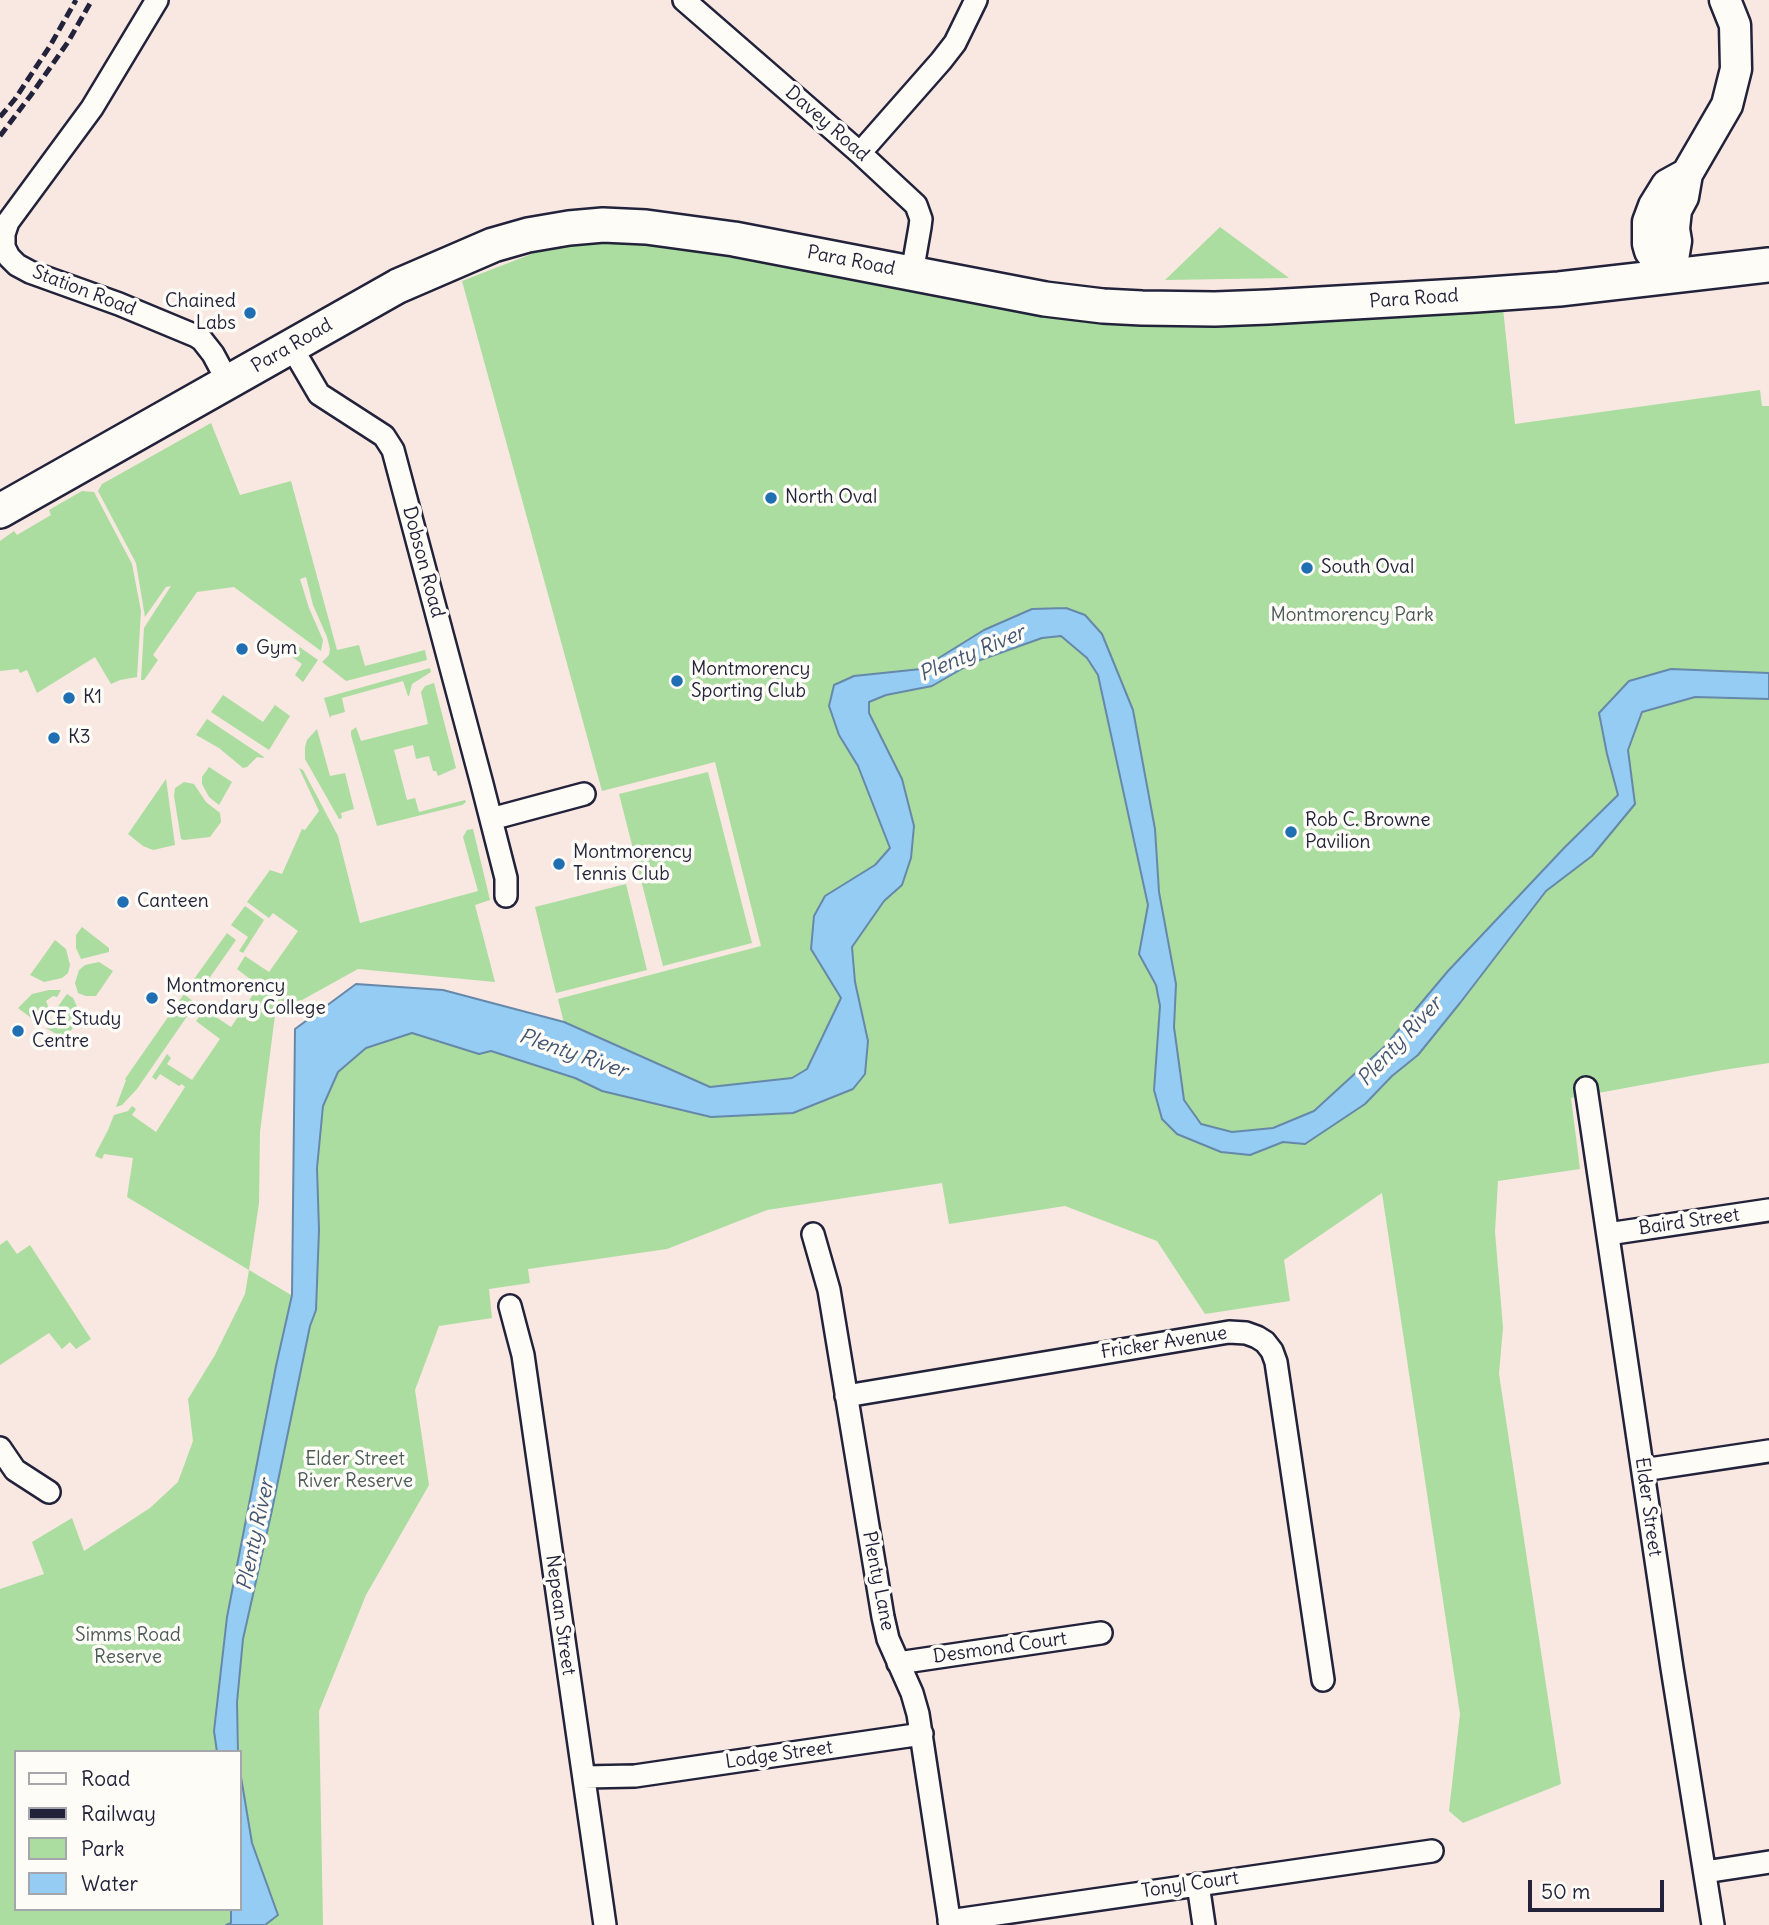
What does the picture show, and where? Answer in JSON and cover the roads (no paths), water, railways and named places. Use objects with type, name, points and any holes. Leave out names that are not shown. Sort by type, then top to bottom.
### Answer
[{"type":"main road","name":"Para Road","points":[[0,511],[398,286],[475,252],[528,235],[569,228],[603,225],[646,227],[734,239],[1032,296],[1079,303],[1142,307],[1215,309],[1344,304],[1559,289],[1769,265]]},
{"type":"street","name":"Station Road","points":[[157,0],[92,108],[8,222],[4,247],[17,265],[30,272],[119,304],[196,336],[207,346],[228,382]]},
{"type":"street","name":"Davey Road","points":[[684,0],[912,200],[919,211],[920,227],[912,274]]},
{"type":"street","points":[[860,153],[948,52],[965,25],[976,0]]},
{"type":"street","points":[[1670,277],[1650,251],[1648,222],[1654,206],[1667,186],[1687,174],[1727,105],[1736,69],[1735,25],[1726,0]]},
{"type":"street","name":"Dobson Road","points":[[291,346],[319,394],[384,436],[390,444],[491,819],[506,878],[506,897]]},
{"type":"street","points":[[491,819],[584,794]]},
{"type":"street","name":"Elder Street","points":[[1586,1088],[1684,1752],[1713,1925]]},
{"type":"street","name":"Baird Street","points":[[1608,1234],[1769,1210]]},
{"type":"street","name":"Plenty Lane","points":[[813,1234],[829,1290],[883,1617],[888,1639],[912,1693],[922,1734],[950,1923]]},
{"type":"street","name":"Nepean Street","points":[[510,1306],[523,1355],[605,1925]]},
{"type":"street","name":"Fricker Avenue","points":[[846,1396],[1229,1332],[1257,1337],[1272,1351],[1276,1362],[1323,1680]]},
{"type":"street","points":[[0,1448],[15,1470],[49,1492]]},
{"type":"street","points":[[1643,1470],[1769,1451]]},
{"type":"street","name":"Desmond Court","points":[[898,1663],[1101,1633]]},
{"type":"street","name":"Lodge Street","points":[[585,1784],[922,1734]]},
{"type":"street","name":"Tonyl Court","points":[[950,1923],[1432,1851]]},
{"type":"street","points":[[1705,1872],[1769,1862]]},
{"type":"street","points":[[1198,1884],[1205,1925]]},
{"type":"water","name":"Plenty River","points":[[1066,608],[1085,615],[1102,634],[1133,710],[1155,829],[1159,892],[1176,984],[1174,1027],[1184,1100],[1201,1124],[1232,1132],[1273,1128],[1314,1111],[1385,1046],[1448,971],[1618,795],[1599,713],[1629,681],[1671,669],[1769,673],[1769,699],[1695,697],[1642,712],[1628,750],[1635,804],[1592,856],[1546,891],[1418,1055],[1392,1076],[1365,1104],[1305,1144],[1283,1142],[1250,1155],[1221,1152],[1177,1134],[1162,1119],[1154,1090],[1160,1006],[1156,985],[1139,954],[1148,905],[1098,675],[1087,658],[1061,636],[1042,638],[972,663],[932,686],[886,695],[869,702],[869,713],[902,779],[914,826],[911,858],[902,885],[884,901],[852,947],[855,982],[868,1041],[865,1074],[853,1089],[793,1113],[711,1117],[602,1091],[575,1078],[491,1051],[479,1054],[412,1033],[366,1048],[338,1072],[323,1106],[317,1168],[319,1230],[316,1310],[310,1326],[243,1639],[237,1702],[238,1750],[217,1750],[214,1731],[227,1617],[292,1295],[295,1029],[356,984],[443,990],[564,1022],[710,1087],[792,1078],[807,1069],[841,998],[811,949],[814,916],[825,896],[875,865],[890,848],[858,766],[839,735],[829,706],[834,685],[854,676],[921,669],[984,630],[1032,609]]},
{"type":"water","points":[[242,1783],[252,1843],[278,1915],[265,1925],[226,1925],[231,1923],[231,1911],[242,1911]]},
{"type":"railway","points":[[0,117],[50,46],[76,0]]},
{"type":"railway","points":[[0,136],[68,42],[92,0]]},
{"type":"place","name":"Chained Labs","points":[[250,313]]},
{"type":"place","name":"North Oval","points":[[771,498]]},
{"type":"place","name":"South Oval","points":[[1307,568]]},
{"type":"place","name":"Gym","points":[[242,649]]},
{"type":"place","name":"Montmorency Sporting Club","points":[[677,681]]},
{"type":"place","name":"K1","points":[[69,698]]},
{"type":"place","name":"K3","points":[[54,738]]},
{"type":"place","name":"Rob C. Browne Pavilion","points":[[1291,832]]},
{"type":"place","name":"Montmorency Tennis Club","points":[[559,864]]},
{"type":"place","name":"Canteen","points":[[123,902]]},
{"type":"place","name":"Montmorency Secondary College","points":[[152,998]]},
{"type":"place","name":"VCE Study Centre","points":[[18,1031]]},
{"type":"park label","name":"Montmorency Park","points":[[1352,616]]},
{"type":"park label","name":"Elder Street River Reserve","points":[[355,1471]]},
{"type":"park label","name":"Simms Road Reserve","points":[[128,1647]]}]
